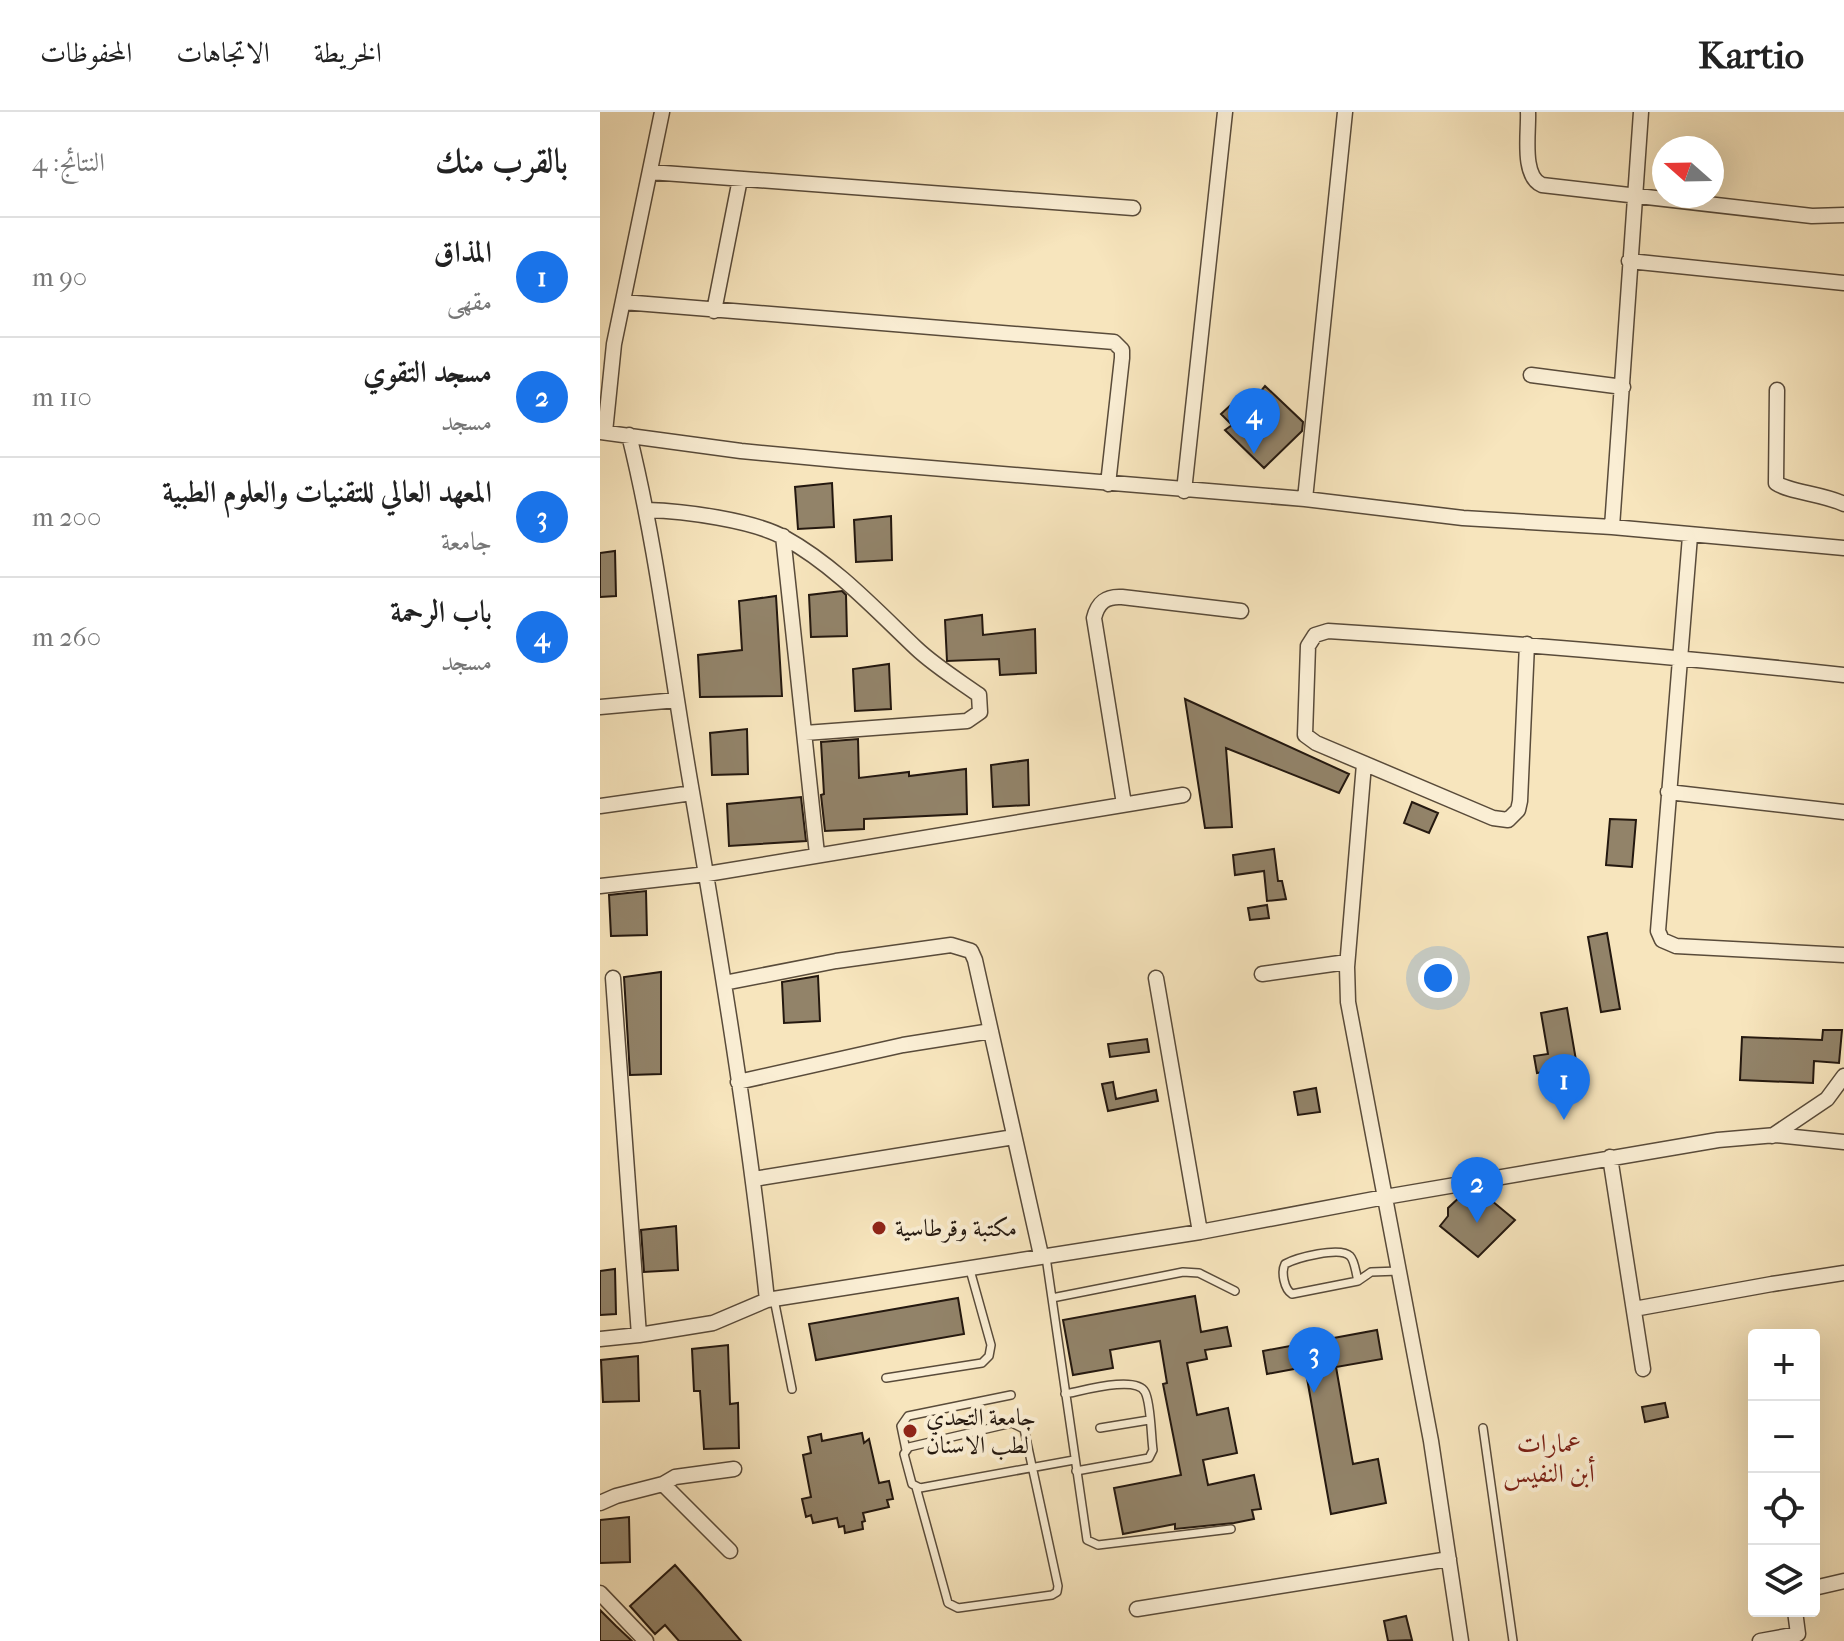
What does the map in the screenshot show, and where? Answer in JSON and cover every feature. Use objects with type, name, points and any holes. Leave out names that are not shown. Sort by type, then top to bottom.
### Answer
[{"type":"street","points":[[662,112],[614,344],[602,432],[757,453],[1305,499],[1463,518],[1612,527],[1844,548]]},
{"type":"street","points":[[1184,491],[1225,112]]},
{"type":"street","points":[[1305,499],[1345,112]]},
{"type":"street","points":[[1528,112],[1529,172],[1536,182],[1812,216],[1844,215]]},
{"type":"street","points":[[1612,527],[1641,112]]},
{"type":"street","points":[[650,172],[1133,208]]},
{"type":"street","points":[[714,311],[740,179]]},
{"type":"street","points":[[1629,261],[1844,283]]},
{"type":"street","points":[[623,302],[1114,342],[1122,350],[1122,358],[1108,484]]},
{"type":"street","points":[[1531,375],[1623,387]]},
{"type":"street","points":[[1777,390],[1776,483],[1844,504]]},
{"type":"street","points":[[629,435],[647,510],[707,874],[770,1300]]},
{"type":"street","points":[[647,510],[708,516],[783,536],[826,567],[918,650],[979,695],[982,704],[980,712],[967,721],[805,733]]},
{"type":"street","points":[[783,536],[817,854]]},
{"type":"street","points":[[1690,536],[1658,923],[1662,940],[1676,946],[1844,955]]},
{"type":"street","points":[[1124,804],[1094,618],[1100,603],[1107,598],[1122,597],[1241,611]]},
{"type":"street","points":[[1527,644],[1520,801],[1513,817],[1503,821],[1493,818],[1364,764],[1305,735],[1308,646],[1315,635],[1328,631],[1527,644],[1679,656],[1844,675]]},
{"type":"street","points":[[600,707],[677,700]]},
{"type":"street","points":[[1364,764],[1347,962],[1348,1002],[1431,1441],[1461,1641]]},
{"type":"street","points":[[1668,792],[1844,812]]},
{"type":"street","points":[[600,806],[692,793]]},
{"type":"street","points":[[600,886],[707,874],[1183,795]]},
{"type":"street","points":[[724,983],[836,961],[951,945],[971,951],[1043,1255]]},
{"type":"street","points":[[1262,974],[1347,962]]},
{"type":"street","points":[[613,978],[639,1335]]},
{"type":"street","points":[[1156,978],[1200,1232]]},
{"type":"street","points":[[738,1082],[903,1045],[991,1031]]},
{"type":"street","points":[[1772,1136],[1827,1099],[1844,1076]]},
{"type":"street","points":[[600,1339],[713,1323],[770,1300],[1200,1232],[1610,1157],[1718,1140],[1772,1136],[1804,1136],[1844,1142]]},
{"type":"street","points":[[754,1179],[1014,1137]]},
{"type":"street","points":[[1610,1157],[1643,1369]]},
{"type":"street","points":[[1634,1309],[1844,1273]]},
{"type":"street","points":[[600,1503],[680,1476],[734,1469]]},
{"type":"street","points":[[663,1484],[730,1551]]},
{"type":"street","points":[[1137,1609],[1449,1559]]},
{"type":"street","points":[[1820,1587],[1844,1581]]},
{"type":"street","points":[[600,1593],[646,1641]]},
{"type":"street","points":[[1760,1641],[1799,1638],[1796,1617]]},
{"type":"lane","points":[[1358,1281],[1351,1258],[1344,1253],[1326,1252],[1299,1258],[1283,1268],[1285,1285],[1292,1294],[1358,1281],[1371,1272],[1399,1271]]},
{"type":"lane","points":[[1043,1255],[1087,1540],[1092,1544],[1231,1529]]},
{"type":"lane","points":[[886,1378],[982,1363],[989,1356],[991,1345],[970,1270]]},
{"type":"lane","points":[[1052,1298],[1183,1272],[1199,1273],[1235,1291]]},
{"type":"lane","points":[[770,1300],[792,1389]]},
{"type":"lane","points":[[1065,1394],[1128,1383],[1139,1385],[1146,1393],[1153,1450],[1149,1458],[1076,1471]]},
{"type":"lane","points":[[906,1450],[1012,1423],[1024,1429],[1058,1586],[1057,1592],[1052,1595],[952,1607],[948,1603],[904,1454],[906,1450],[901,1426],[908,1416],[1011,1395]]},
{"type":"lane","points":[[1100,1428],[1149,1420]]},
{"type":"lane","points":[[1483,1428],[1513,1641]]},
{"type":"lane","points":[[916,1487],[1074,1460]]},
{"type":"building","points":[[1265,386],[1303,422],[1302,431],[1264,468],[1225,430],[1232,425],[1221,414],[1234,402],[1243,413]]},
{"type":"building","points":[[832,483],[834,527],[798,529],[795,487]]},
{"type":"building","points":[[891,516],[892,560],[856,562],[854,520]]},
{"type":"building","points":[[615,551],[616,596],[600,597],[600,553]]},
{"type":"building","points":[[842,591],[846,595],[847,636],[811,637],[809,595]]},
{"type":"building","points":[[776,596],[782,696],[700,697],[698,655],[742,650],[739,601]]},
{"type":"building","points":[[982,615],[983,635],[1035,629],[1036,673],[1000,675],[999,659],[947,661],[945,620]]},
{"type":"building","points":[[889,664],[891,709],[855,711],[853,669]]},
{"type":"building","points":[[1185,699],[1349,774],[1339,793],[1226,748],[1232,827],[1205,828]]},
{"type":"building","points":[[747,729],[748,774],[712,775],[710,733]]},
{"type":"building","points":[[858,739],[859,778],[966,769],[967,814],[864,819],[864,829],[825,831],[821,742]]},
{"type":"building","points":[[1028,760],[1029,805],[993,807],[991,765]]},
{"type":"building","points":[[801,797],[806,841],[729,846],[727,804]]},
{"type":"building","points":[[1412,802],[1438,813],[1429,833],[1404,823]]},
{"type":"building","points":[[1610,819],[1636,820],[1632,867],[1606,865]]},
{"type":"building","points":[[1274,849],[1278,881],[1282,881],[1286,899],[1267,901],[1264,871],[1235,875],[1233,855]]},
{"type":"building","points":[[646,891],[647,935],[611,936],[609,895]]},
{"type":"building","points":[[1267,905],[1269,918],[1250,920],[1248,908]]},
{"type":"building","points":[[1607,933],[1620,1009],[1601,1012],[1588,937]]},
{"type":"building","points":[[661,972],[661,1074],[630,1075],[624,977]]},
{"type":"building","points":[[818,976],[820,1021],[784,1023],[782,982]]},
{"type":"building","points":[[1567,1008],[1577,1066],[1537,1073],[1534,1056],[1548,1054],[1541,1013]]},
{"type":"building","points":[[1823,1030],[1842,1030],[1839,1063],[1814,1061],[1813,1083],[1740,1080],[1742,1037],[1822,1040]]},
{"type":"building","points":[[1147,1039],[1149,1052],[1110,1057],[1108,1044]]},
{"type":"building","points":[[1113,1082],[1116,1099],[1156,1090],[1158,1101],[1108,1111],[1102,1084]]},
{"type":"building","points":[[1316,1088],[1320,1112],[1298,1115],[1294,1092]]},
{"type":"building","points":[[1480,1191],[1515,1220],[1478,1257],[1440,1226],[1448,1216],[1448,1208],[1463,1194]]},
{"type":"building","points":[[676,1226],[678,1270],[644,1272],[641,1230]]},
{"type":"building","points":[[615,1269],[616,1314],[600,1315],[600,1271]]},
{"type":"building","points":[[1195,1296],[1201,1332],[1227,1327],[1231,1346],[1205,1350],[1207,1359],[1187,1363],[1197,1415],[1228,1408],[1237,1453],[1203,1460],[1208,1485],[1254,1475],[1261,1509],[1252,1510],[1254,1519],[1234,1523],[1175,1529],[1175,1524],[1123,1534],[1114,1488],[1181,1475],[1163,1384],[1167,1383],[1160,1341],[1110,1350],[1113,1368],[1073,1375],[1063,1320]]},
{"type":"building","points":[[958,1298],[964,1334],[816,1360],[809,1324]]},
{"type":"building","points":[[1377,1330],[1382,1359],[1336,1367],[1353,1464],[1378,1459],[1386,1503],[1331,1514],[1305,1367],[1267,1374],[1263,1351]]},
{"type":"building","points":[[728,1345],[730,1404],[738,1403],[739,1448],[704,1449],[700,1391],[694,1391],[692,1349]]},
{"type":"building","points":[[638,1356],[639,1401],[603,1402],[601,1360]]},
{"type":"building","points":[[1665,1403],[1668,1417],[1645,1422],[1642,1407]]},
{"type":"building","points":[[862,1433],[864,1443],[869,1439],[879,1483],[889,1481],[893,1499],[887,1500],[889,1507],[863,1513],[863,1529],[845,1533],[844,1526],[839,1527],[837,1518],[813,1523],[811,1515],[806,1517],[802,1499],[811,1497],[803,1455],[811,1453],[808,1437],[821,1434],[822,1441]]},
{"type":"building","points":[[629,1517],[630,1562],[600,1563],[600,1520]]},
{"type":"building","points":[[675,1565],[741,1641],[679,1641],[665,1625],[655,1634],[630,1606]]},
{"type":"building","points":[[600,1610],[616,1626],[632,1641],[600,1641]]},
{"type":"building","points":[[1406,1616],[1412,1640],[1388,1641],[1384,1621]]},
{"type":"place","name":"باب الرحمة","points":[[1254,454]]},
{"type":"place","name":"المذاق","points":[[1564,1120]]},
{"type":"place","name":"مسجد التقوي","points":[[1477,1223]]},
{"type":"place","name":"مكتبة وقرطاسية","points":[[879,1228]]},
{"type":"place","name":"المعهد العالي للتقنيات والعلوم الطبية","points":[[1314,1393]]},
{"type":"place","name":"جامعة التحدي لطب الاسنان","points":[[910,1431]]},
{"type":"district","name":"عمارات أبن النفيس","points":[[1549,1458]]}]
